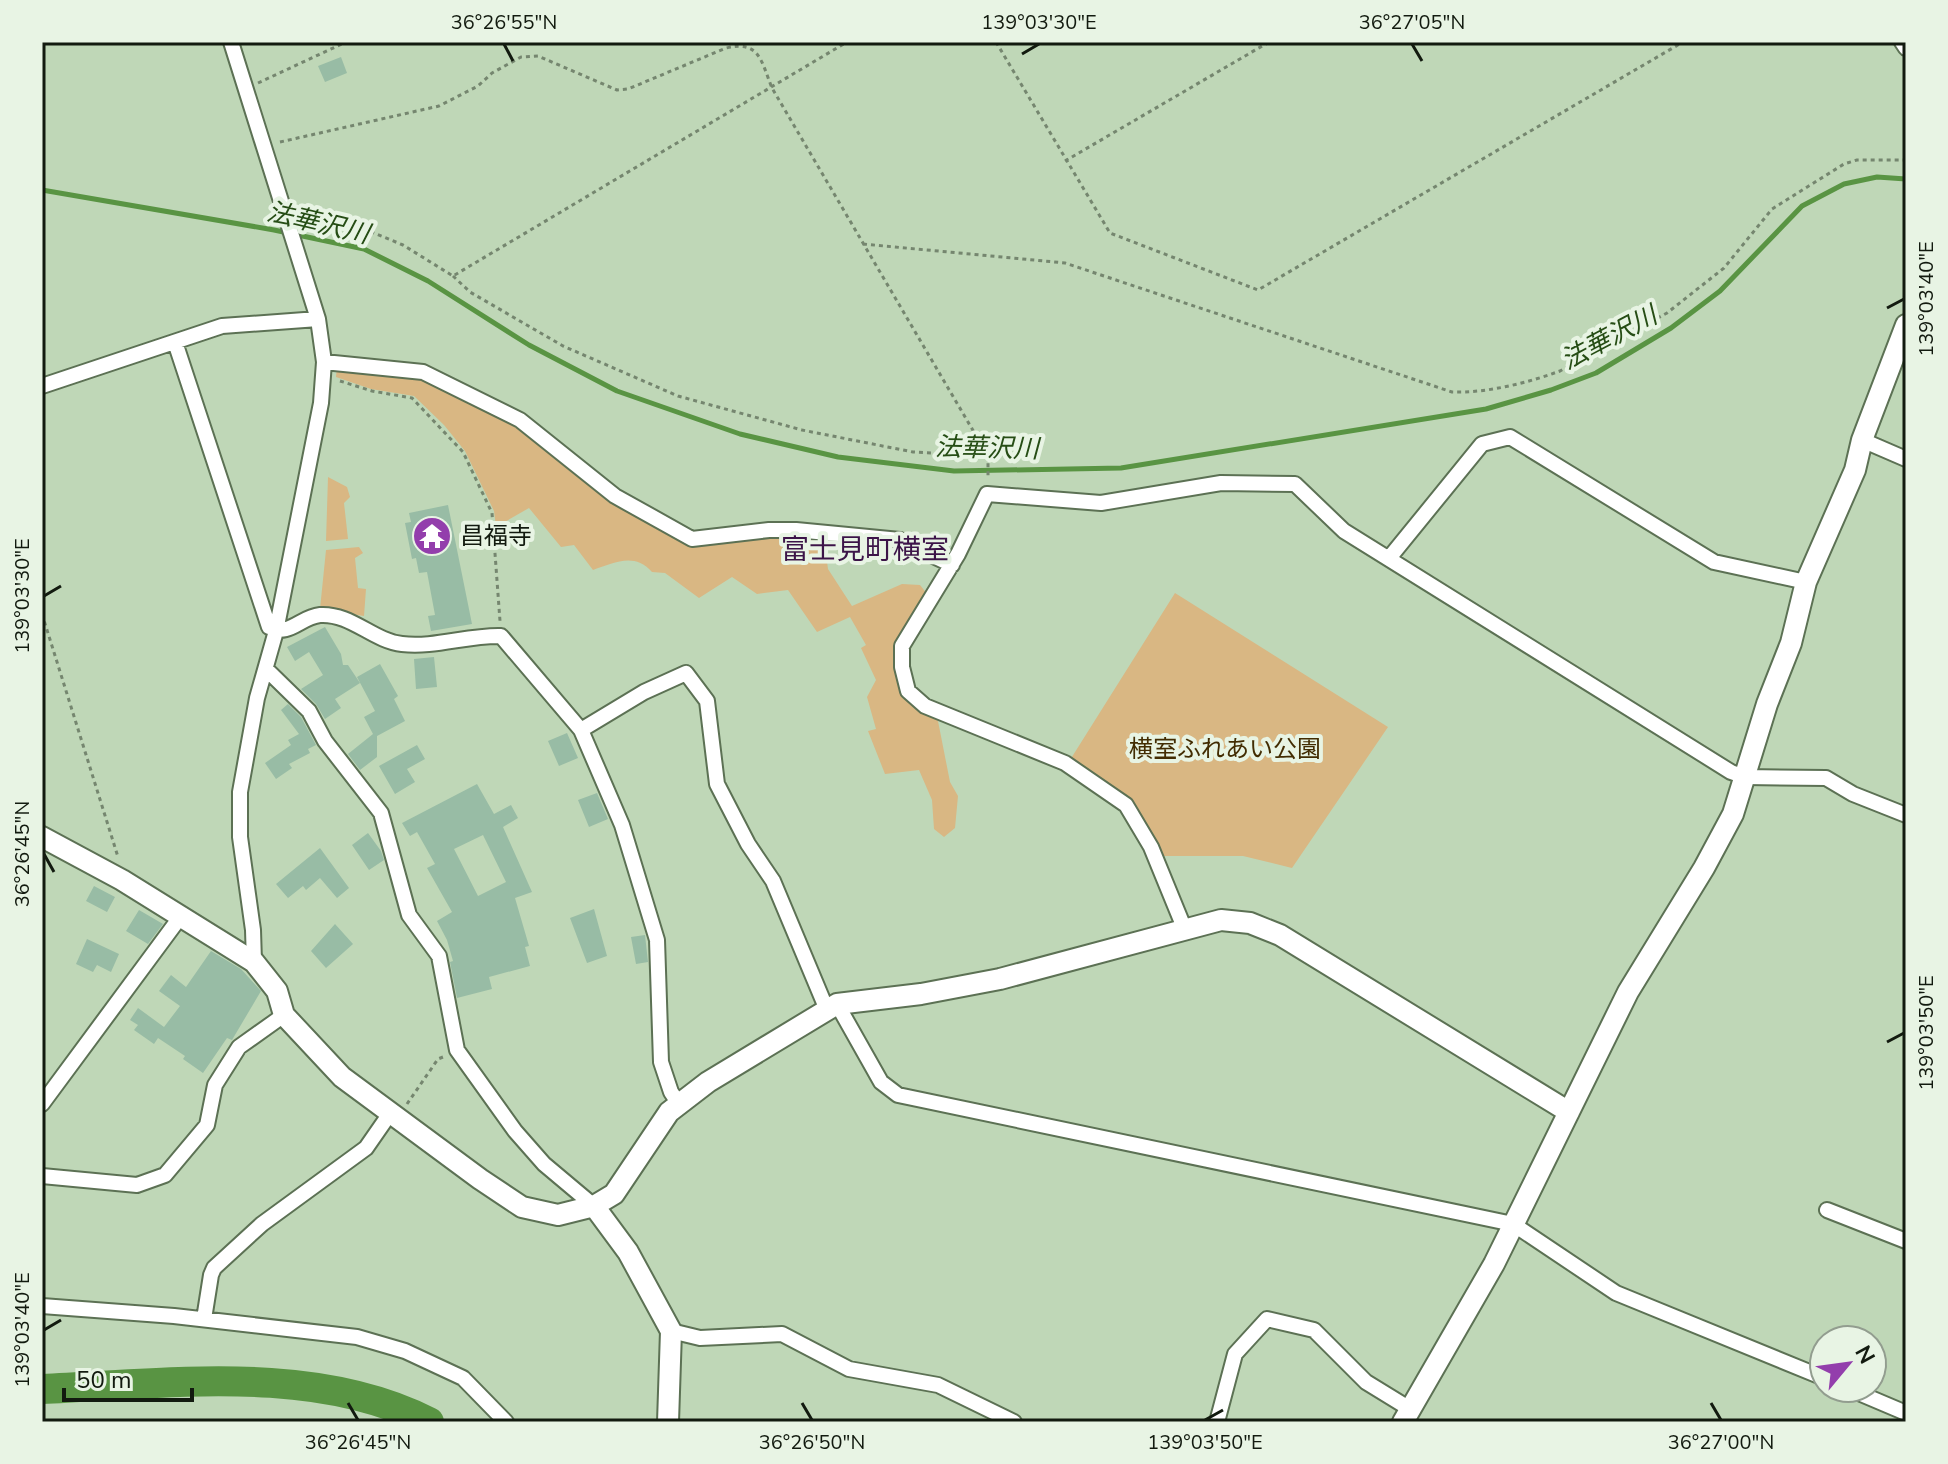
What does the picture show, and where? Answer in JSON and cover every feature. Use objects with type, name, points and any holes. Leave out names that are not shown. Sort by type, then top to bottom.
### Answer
[{"type":"street","points":[[231,42],[318,319],[323,370],[321,403],[276,631],[257,698],[240,792],[240,837],[253,930],[254,962]]},
{"type":"street","points":[[1902,42],[1906,48]]},
{"type":"street","points":[[42,386],[222,326],[318,319]]},
{"type":"street","points":[[1217,1422],[1235,1354],[1267,1319],[1314,1330],[1366,1382],[1407,1415],[1494,1264],[1628,992],[1726,827],[1791,643],[1806,582],[1855,470],[1862,440],[1906,325]]},
{"type":"street","points":[[175,342],[269,627],[276,631],[288,630],[319,615],[343,618],[401,644],[501,636],[581,730],[622,825],[657,940],[661,1062],[671,1092],[679,1104]]},
{"type":"street","points":[[323,370],[423,372],[520,420],[615,496],[692,539],[796,530],[900,540],[952,565]]},
{"type":"street","points":[[1390,557],[1482,444],[1510,437],[1714,562],[1806,582]]},
{"type":"street","points":[[1862,440],[1906,459]]},
{"type":"street","points":[[1185,930],[1151,847],[1126,805],[1065,763],[925,706],[908,691],[902,667],[902,646],[952,565],[987,494],[1101,503],[1221,483],[1295,484],[1344,531],[1731,772],[1745,777],[1826,778],[1853,794],[1906,815]]},
{"type":"street","points":[[266,669],[309,711],[325,741],[381,813],[409,915],[439,956],[457,1050],[544,1164],[594,1206],[628,1252],[671,1331],[668,1422]]},
{"type":"street","points":[[581,730],[644,692],[686,673],[707,701],[717,784],[748,844],[773,881],[832,1007],[881,1082],[898,1095],[1513,1224],[1616,1293],[1808,1371]]},
{"type":"street","points":[[42,837],[122,880],[254,962],[277,991],[284,1015],[342,1077],[522,1207],[558,1215],[594,1206],[614,1194],[669,1112],[708,1082],[832,1007],[1000,979],[1221,920],[1250,923],[1280,935],[1569,1112]]},
{"type":"street","points":[[42,1104],[181,916]]},
{"type":"street","points":[[42,1176],[137,1185],[165,1175],[207,1125],[215,1085],[239,1047],[284,1015]]},
{"type":"street","points":[[204,1319],[214,1268],[262,1224],[366,1148],[394,1114]]},
{"type":"street","points":[[1827,1210],[1906,1241]]},
{"type":"street","points":[[42,1306],[204,1319],[357,1337],[405,1351],[463,1378],[506,1422]]},
{"type":"street","points":[[671,1331],[700,1338],[782,1334],[849,1369],[938,1385],[1014,1422]]},
{"type":"street","points":[[1885,1404],[1906,1413]]},
{"type":"path","points":[[246,88],[346,42]]},
{"type":"path","points":[[453,276],[847,42]]},
{"type":"path","points":[[996,42],[1110,233],[1258,290],[1683,42]]},
{"type":"path","points":[[1065,161],[1269,42]]},
{"type":"path","points":[[264,144],[439,106],[478,86],[492,73],[521,57],[538,56],[617,90],[628,89],[726,48],[750,47],[760,57],[772,88],[988,456],[987,494]]},
{"type":"path","points":[[863,244],[1065,263],[1452,392],[1466,392],[1542,378],[1560,371],[1667,313],[1724,268],[1772,209],[1844,164],[1857,160],[1906,160]]},
{"type":"path","points":[[285,210],[362,228],[403,245],[453,276],[470,292],[563,346],[678,396],[816,433],[913,452],[988,456]]},
{"type":"path","points":[[323,370],[372,391],[412,398],[463,452],[492,513],[501,636]]},
{"type":"path","points":[[42,614],[121,864],[122,880]]},
{"type":"path","points":[[394,1114],[438,1059],[457,1050]]},
{"type":"green space","points":[[337,367],[422,375],[518,425],[691,544],[769,535],[824,539],[828,569],[852,606],[902,584],[920,585],[928,595],[897,644],[925,713],[938,721],[950,782],[958,796],[955,828],[944,837],[934,829],[932,800],[919,770],[885,774],[868,731],[876,729],[867,697],[876,680],[861,648],[866,645],[850,617],[817,632],[788,590],[757,594],[732,577],[699,598],[665,573],[652,572],[638,562],[624,561],[593,570],[574,545],[561,547],[529,508],[496,527],[494,511],[465,451],[444,425],[414,396],[371,389],[336,377]]},
{"type":"green space","points":[[328,477],[347,487],[350,497],[344,503],[348,539],[326,541]]},
{"type":"green space","points":[[359,547],[363,553],[355,558],[358,588],[366,589],[364,616],[320,609],[326,550]]},
{"type":"green space","name":"横室ふれあい公園","points":[[1175,593],[1388,727],[1292,868],[1243,856],[1161,856],[1132,800],[1070,760]]},
{"type":"building","points":[[341,57],[347,73],[325,82],[318,66]]},
{"type":"building","points":[[448,505],[472,624],[431,631],[428,616],[435,615],[427,572],[419,573],[416,558],[412,559],[405,523],[411,522],[409,513]]},
{"type":"building","points":[[325,627],[341,654],[343,665],[348,665],[360,683],[335,699],[341,708],[325,719],[301,689],[323,675],[309,652],[295,661],[287,647]]},
{"type":"building","points":[[434,657],[437,687],[416,689],[414,659]]},
{"type":"building","points":[[380,664],[398,696],[394,699],[405,721],[377,736],[377,757],[360,770],[348,754],[373,734],[364,717],[375,711],[357,677]]},
{"type":"building","points":[[288,704],[301,717],[316,745],[308,749],[310,753],[289,764],[292,768],[276,779],[265,763],[291,745],[288,740],[299,734],[281,710]]},
{"type":"building","points":[[567,733],[578,758],[559,766],[548,741]]},
{"type":"building","points":[[417,745],[425,759],[407,769],[415,782],[395,794],[379,766]]},
{"type":"building","points":[[477,784],[494,814],[511,805],[518,818],[503,827],[532,892],[515,898],[529,946],[525,947],[530,966],[489,977],[492,989],[457,998],[450,962],[453,961],[437,921],[452,912],[427,868],[435,864],[417,832],[410,836],[402,823]],"holes":[[[483,835],[506,882],[478,896],[454,849]]]},
{"type":"building","points":[[597,793],[608,819],[589,827],[578,800]]},
{"type":"building","points":[[368,833],[384,860],[369,870],[352,845]]},
{"type":"building","points":[[320,848],[349,888],[337,898],[320,878],[306,890],[303,886],[288,898],[276,884]]},
{"type":"building","points":[[94,886],[115,897],[107,912],[86,901]]},
{"type":"building","points":[[594,909],[607,956],[587,963],[570,918]]},
{"type":"building","points":[[139,910],[163,924],[148,944],[126,931]]},
{"type":"building","points":[[335,924],[353,944],[326,968],[311,951]]},
{"type":"building","points":[[645,935],[648,962],[636,964],[631,937]]},
{"type":"building","points":[[87,939],[119,954],[111,972],[97,965],[93,972],[76,964]]},
{"type":"building","points":[[211,951],[241,969],[261,991],[232,1040],[227,1038],[203,1073],[158,1038],[154,1044],[134,1030],[138,1025],[130,1020],[138,1008],[164,1027],[180,1006],[159,991],[171,975],[186,987]]},
{"type":"waterway","name":"法華沢川","points":[[42,190],[274,230],[364,249],[428,281],[529,345],[617,391],[740,434],[838,457],[954,471],[1121,468],[1486,409],[1551,390],[1596,373],[1671,328],[1720,291],[1802,206],[1844,184],[1877,177],[1906,179]]},
{"type":"waterway","points":[[42,1389],[189,1382],[289,1384],[338,1391],[384,1403],[429,1422]]},
{"type":"place","name":"昌福寺","points":[[432,536]]},
{"type":"district","name":"富士見町横室","points":[[865,550]]}]
